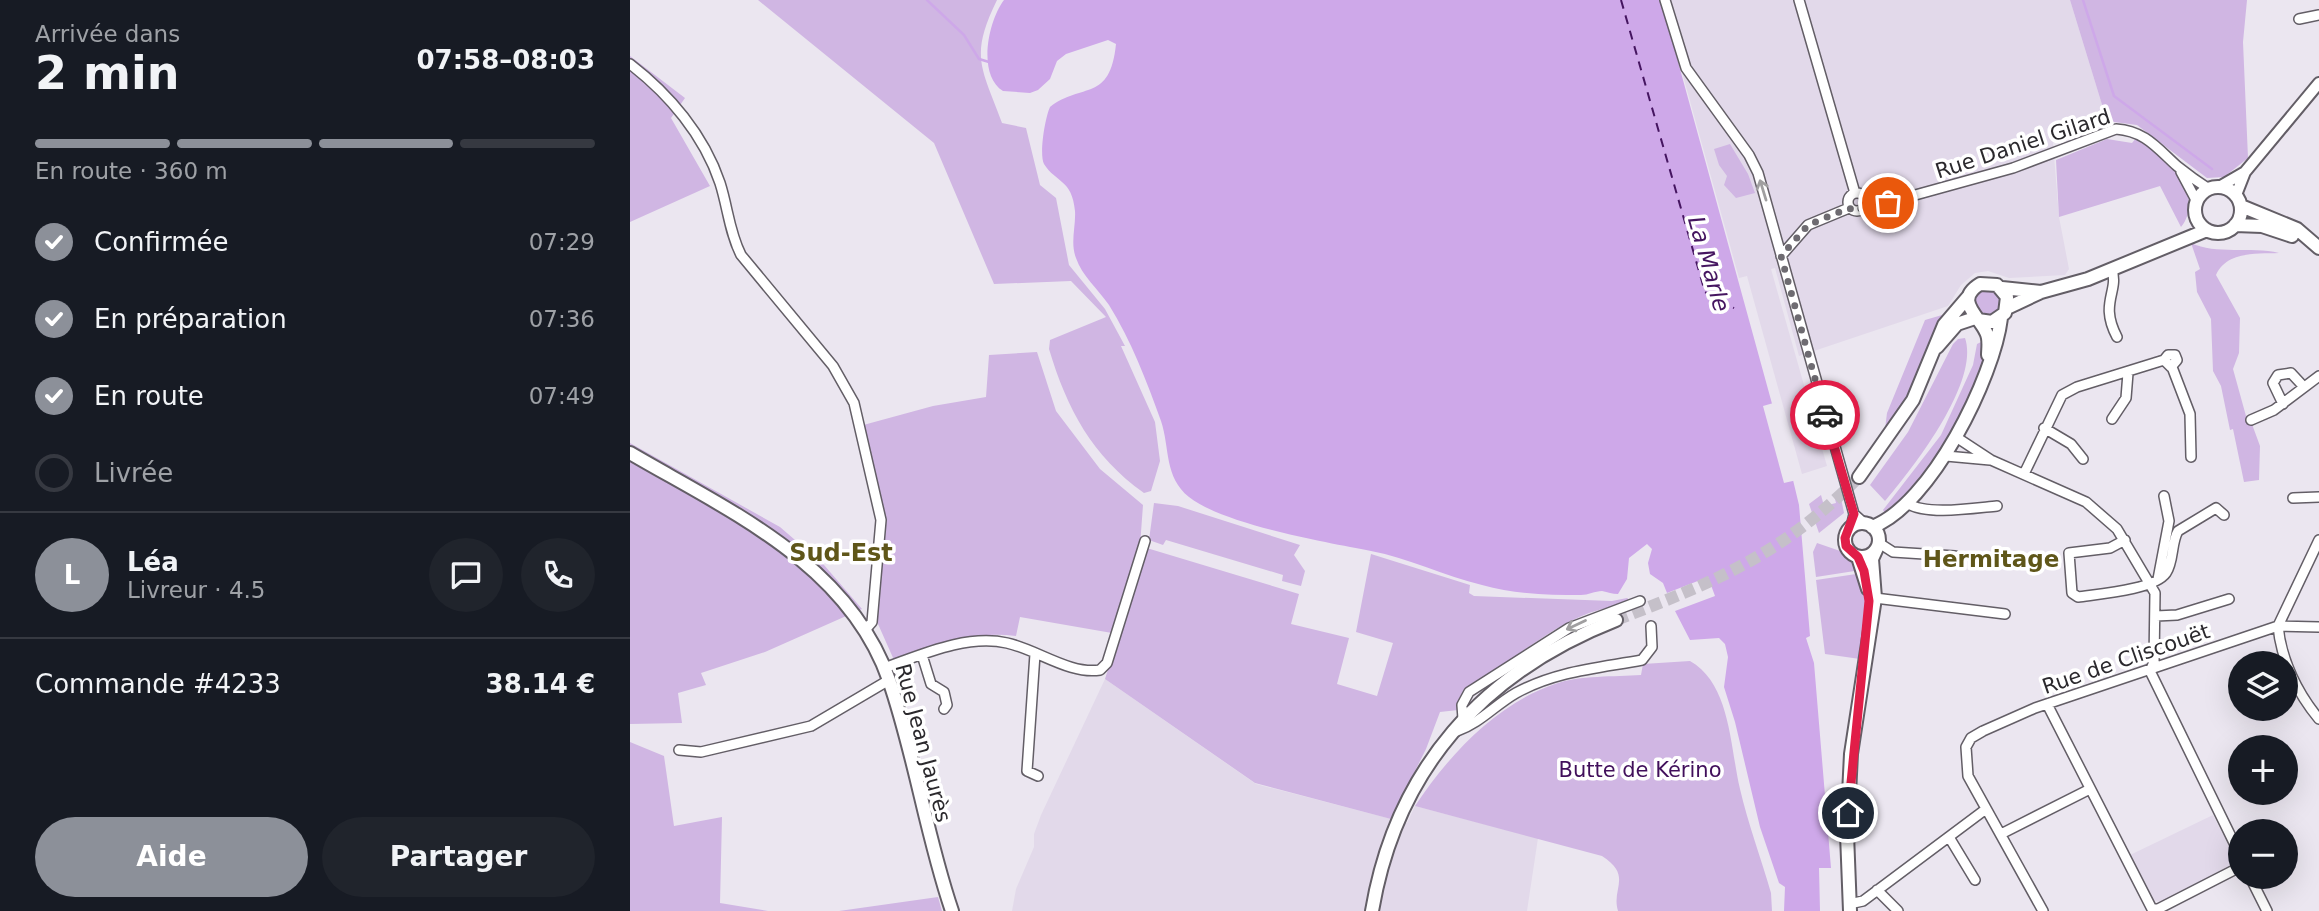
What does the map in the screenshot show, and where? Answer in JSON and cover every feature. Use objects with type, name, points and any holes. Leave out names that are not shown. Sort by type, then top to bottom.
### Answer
[{"type":"main road","points":[[2166,246],[2187,228],[2197,208],[2214,188],[2297,229],[2303,237],[2319,248]]},
{"type":"main road","points":[[2235,225],[2240,216],[2238,201]]},
{"type":"main road","points":[[2197,208],[2207,230]]},
{"type":"main road","points":[[1937,347],[1957,324],[1976,319],[1992,322],[2041,292],[2066,287],[2112,270],[2207,230],[2222,232],[2235,225],[2262,226],[2303,237]]},
{"type":"main road","points":[[1859,477],[1902,419],[1937,347],[1944,324],[1975,287],[1986,283],[2002,288],[2037,289],[2041,292]]},
{"type":"main road","points":[[1858,557],[1869,556],[1904,507],[1946,456],[1956,438],[1999,337],[2007,297],[2002,288]]},
{"type":"main road","points":[[1969,297],[1969,308],[1988,338],[1986,372]]},
{"type":"main road","name":"Rue Jean Jaurès","points":[[630,453],[752,523],[789,549],[821,577],[865,630],[886,674],[935,859],[953,911]]},
{"type":"main road","points":[[1869,627],[1868,584],[1858,557],[1848,550],[1845,542],[1860,523],[1904,507]]},
{"type":"main road","points":[[1860,523],[1878,544]]},
{"type":"main road","points":[[1850,907],[1849,793],[1869,627],[1875,598],[1872,559],[1878,544]]},
{"type":"main road","points":[[1371,911],[1383,857],[1398,816],[1417,779],[1450,733],[1508,680],[1546,654],[1569,640],[1616,620]]},
{"type":"street","points":[[1665,0],[1679,51],[1696,86],[1702,88],[1754,164],[1860,523]]},
{"type":"street","points":[[1799,0],[1855,193]]},
{"type":"street","points":[[2299,19],[2319,15]]},
{"type":"street","points":[[630,64],[657,85],[679,109],[719,181],[731,235],[741,255],[833,366],[854,403],[881,520],[872,622],[865,630]]},
{"type":"street","points":[[2214,188],[2245,172],[2319,83]]},
{"type":"street","name":"Rue Daniel Gilard","points":[[1866,204],[1884,204],[1993,174],[2116,129],[2129,130],[2150,140],[2178,167],[2214,188]]},
{"type":"street","name":"Rue Daniel Gilard","points":[[2178,167],[2197,208]]},
{"type":"street","points":[[2238,201],[2245,172]]},
{"type":"street","points":[[1781,256],[1808,225],[1849,208],[1860,211],[1866,204],[1865,197],[1855,193]]},
{"type":"street","points":[[1849,208],[1848,199],[1855,193]]},
{"type":"street","points":[[2112,270],[2114,279],[2107,307],[2117,337]]},
{"type":"street","points":[[2024,474],[2055,403],[2065,393],[2168,363],[2190,414],[2191,457]]},
{"type":"street","points":[[2112,419],[2126,398],[2128,373]]},
{"type":"street","points":[[2283,404],[2273,383],[2278,375],[2291,373],[2304,387]]},
{"type":"street","points":[[2251,420],[2283,404],[2319,376]]},
{"type":"street","points":[[2044,428],[2071,444],[2083,459]]},
{"type":"street","points":[[1956,438],[1992,460],[2085,502],[2100,513],[2125,540],[2154,581]]},
{"type":"street","points":[[1946,456],[1992,460]]},
{"type":"street","points":[[2164,496],[2169,521],[2154,581],[2157,602],[2154,662],[2151,668],[2228,830]]},
{"type":"street","points":[[2293,498],[2319,496]]},
{"type":"street","points":[[1904,507],[1953,510],[1997,506]]},
{"type":"street","points":[[2125,540],[2110,548],[2068,554],[2072,593],[2078,597],[2132,589],[2154,581],[2168,570],[2178,531],[2216,508],[2224,515]]},
{"type":"street","points":[[2319,540],[2278,626],[2279,641],[2298,689],[2319,719]]},
{"type":"street","points":[[680,750],[701,752],[811,726],[886,674],[922,655],[952,646],[1000,642],[1091,671],[1104,667],[1145,541]]},
{"type":"street","points":[[1878,544],[1893,552],[1955,556]]},
{"type":"street","points":[[1875,598],[2005,614]]},
{"type":"street","points":[[2156,617],[2176,615],[2229,599]]},
{"type":"street","points":[[1463,719],[1462,705],[1469,691],[1569,628],[1640,601]]},
{"type":"street","points":[[1450,733],[1471,726],[1518,692],[1550,678],[1596,666],[1642,660],[1652,647],[1651,626]]},
{"type":"street","name":"Rue de Cliscouët","points":[[1986,809],[1967,773],[1964,754],[1968,742],[1983,732],[2047,704],[2278,626],[2319,627]]},
{"type":"street","points":[[1035,654],[1027,771],[1038,776]]},
{"type":"street","points":[[922,655],[931,684],[944,692],[947,705],[944,709]]},
{"type":"street","points":[[2047,704],[2154,910],[2228,873]]},
{"type":"street","points":[[2001,834],[2090,789]]},
{"type":"street","points":[[1850,907],[1863,901],[1986,809],[2043,911]]},
{"type":"street","points":[[1949,837],[1975,880]]},
{"type":"street","points":[[2256,889],[2267,911]]},
{"type":"street","points":[[1877,890],[1898,911]]},
{"type":"shaded area","points":[[1662,0],[2070,0],[2107,121],[2053,143],[2059,217],[2069,269],[2065,275],[2009,278],[1988,271],[1975,273],[1961,285],[1948,306],[1799,356],[1775,268],[1771,269],[1827,466],[1802,474],[1747,276],[1739,278]]},
{"type":"shaded area","points":[[1105,679],[1256,784],[1407,823],[1415,806],[1538,838],[1527,911],[1012,911],[1016,889],[1034,847],[1034,834],[1041,815]]},
{"type":"shaded area","points":[[2213,815],[2228,844],[2228,866],[2162,902],[2153,900],[2130,855]]},
{"type":"green space","points":[[758,0],[997,0],[983,36],[981,49],[984,75],[1002,123],[1026,128],[1040,185],[1056,198],[1069,265],[1105,309],[1125,346],[1121,346],[1155,422],[1160,461],[1151,491],[1144,493],[1126,479],[1096,447],[1073,411],[1049,349],[1050,340],[1106,317],[1071,281],[994,284],[934,143]]},
{"type":"green space","points":[[2070,0],[2247,0],[2243,42],[2248,158],[2224,177],[2207,178],[2137,125],[2107,121]]},
{"type":"green space","points":[[630,56],[685,98],[671,118],[710,186],[630,222]]},
{"type":"green space","points":[[2137,137],[2170,164],[2186,188],[2188,214],[2181,227],[2160,186],[2059,217],[2056,160],[2107,139],[2132,143]]},
{"type":"green space","points":[[1730,144],[1748,174],[1755,193],[1736,198],[1724,185],[1727,176],[1719,165],[1714,149]]},
{"type":"green space","points":[[2191,243],[2211,249],[2279,253],[2243,255],[2227,262],[2216,275],[2240,318],[2239,353],[2233,369],[2246,416],[2249,416],[2260,446],[2259,480],[2244,482],[2221,386],[2213,371],[2211,319],[2197,292],[2195,272],[2200,269]]},
{"type":"green space","points":[[1988,288],[1998,292],[2002,302],[1998,312],[1988,316],[1978,312],[1974,302],[1978,292]]},
{"type":"green space","points":[[1949,313],[1913,388],[1884,437],[1878,439],[1885,429],[1887,413],[1925,320]]},
{"type":"green space","points":[[1965,338],[1967,356],[1963,377],[1954,400],[1927,447],[1885,501],[1870,485],[1908,432],[1953,344],[1958,339]]},
{"type":"green space","points":[[1985,340],[1981,369],[1952,432],[1924,474],[1887,517],[1883,510],[1941,435],[1973,365],[1977,344]]},
{"type":"green space","points":[[1037,352],[1056,411],[1100,469],[1143,505],[1140,546],[1299,594],[1291,624],[1349,638],[1337,684],[1377,696],[1393,643],[1356,632],[1371,554],[1470,585],[1469,593],[1474,596],[1612,601],[1627,598],[1631,601],[1572,620],[1464,689],[1457,703],[1458,710],[1440,712],[1426,749],[1391,819],[1255,783],[1105,679],[1118,638],[1112,633],[1020,617],[1016,636],[969,637],[939,644],[894,660],[870,606],[876,525],[872,489],[856,427],[933,406],[986,397],[989,355]]},
{"type":"green space","points":[[630,443],[780,527],[824,565],[862,609],[765,652],[701,673],[706,685],[678,693],[682,723],[630,724]]},
{"type":"green space","points":[[1840,493],[1844,513],[1819,533],[1809,504],[1821,495],[1824,506],[1836,503],[1834,495]]},
{"type":"green space","points":[[1154,503],[1178,506],[1300,545],[1294,555],[1305,571],[1301,586],[1282,581],[1283,575],[1166,540],[1163,545],[1149,540]]},
{"type":"green space","points":[[1817,543],[1843,552],[1861,570],[1816,577],[1813,552]]},
{"type":"green space","points":[[1863,573],[1867,589],[1860,659],[1825,654],[1816,580]]},
{"type":"green space","name":"Butte de Kérino","points":[[1690,661],[1704,671],[1714,685],[1727,718],[1743,802],[1771,893],[1772,911],[1618,911],[1619,876],[1617,870],[1602,856],[1415,806],[1442,769],[1475,734],[1493,718],[1533,693],[1575,679],[1641,675],[1643,664]]},
{"type":"green space","points":[[630,742],[664,756],[674,826],[722,817],[720,903],[768,911],[630,911]]},
{"type":"green space","points":[[938,897],[942,911],[839,911]]},
{"type":"water","name":"La Marle","points":[[1004,0],[1661,0],[1799,505],[1810,636],[1806,638],[1814,663],[1831,868],[1819,868],[1820,911],[1784,911],[1785,887],[1779,883],[1760,827],[1724,687],[1728,657],[1725,644],[1719,638],[1690,640],[1675,611],[1715,596],[1708,577],[1667,593],[1663,583],[1650,574],[1648,563],[1652,549],[1647,544],[1629,558],[1627,579],[1618,594],[1602,591],[1584,595],[1556,595],[1494,588],[1385,554],[1250,524],[1205,507],[1181,489],[1169,462],[1161,421],[1131,347],[1109,305],[1086,277],[1076,258],[1073,240],[1075,211],[1071,193],[1044,164],[1043,159],[1043,136],[1050,107],[1101,83],[1113,63],[1116,44],[1108,40],[1066,54],[1057,61],[1050,79],[1038,90],[1030,93],[1003,91],[990,73],[988,47],[993,21]]},
{"type":"pier","points":[[1777,402],[1797,480],[1784,483],[1763,406]]},
{"type":"waterway","points":[[927,0],[964,35],[979,59],[989,62]]},
{"type":"waterway","points":[[2083,0],[2114,96],[2212,169]]},
{"type":"ferry route","points":[[1621,0],[1705,292],[1734,308]]},
{"type":"tunnel","points":[[1616,620],[1686,592],[1746,563],[1802,527],[1859,477]]},
{"type":"way so far","points":[[1825,415],[1781,256],[1808,225],[1837,216],[1849,208],[1857,212],[1863,210],[1866,204],[1888,203]]},
{"type":"district","name":"Sud-Est","points":[[841,553]]},
{"type":"district","name":"Hermitage","points":[[1991,559]]},
{"type":"route","points":[[1825,415],[1854,514],[1846,534],[1846,546],[1858,557],[1866,574],[1869,593],[1869,627],[1852,754],[1848,813]]}]
